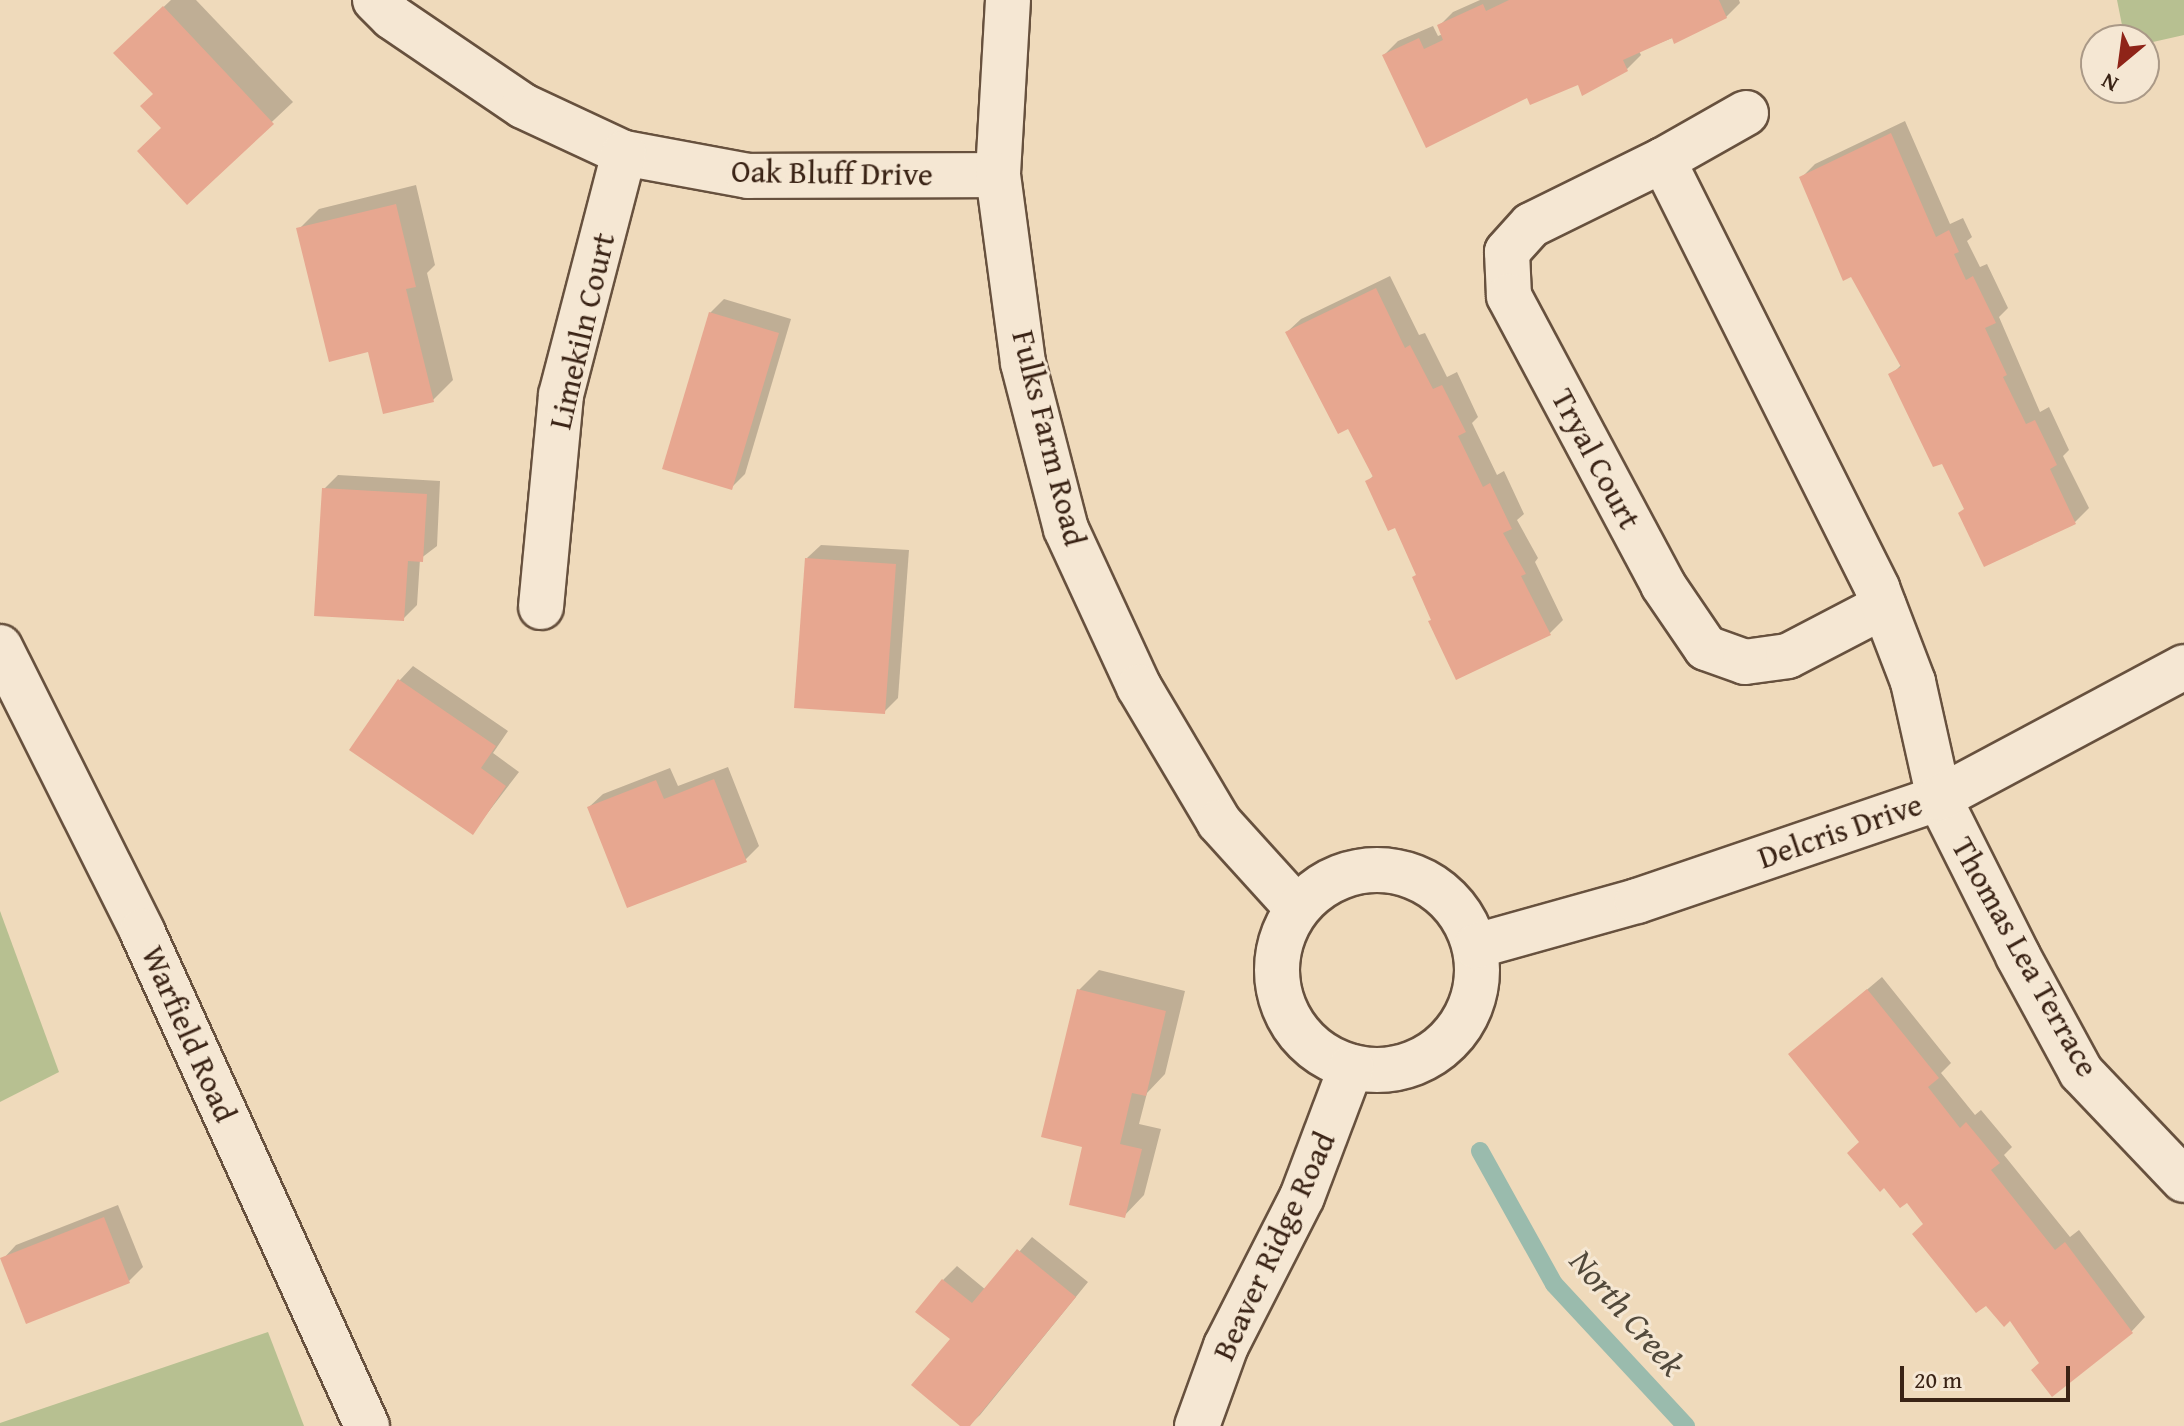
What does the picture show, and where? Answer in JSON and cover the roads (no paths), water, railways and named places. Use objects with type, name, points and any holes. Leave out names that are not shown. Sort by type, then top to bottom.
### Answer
[{"type":"street","name":"Oak Bluff Drive","points":[[375,0],[392,17],[523,106],[624,153],[748,176],[998,175]]},
{"type":"street","name":"Fulks Farm Road","points":[[1008,0],[998,175],[1023,363],[1066,529],[1139,687],[1219,822],[1297,908]]},
{"type":"street","name":"Tryal Court","points":[[1746,113],[1663,160],[1531,225],[1507,252],[1509,296],[1663,585],[1706,648],[1745,662],[1788,656],[1884,606]]},
{"type":"street","name":"Limekiln Court","points":[[541,607],[561,395],[624,153]]},
{"type":"street","points":[[1663,160],[1884,606],[1913,682],[1939,798]]},
{"type":"street","name":"Warfield Road","points":[[0,647],[142,931],[367,1426]]},
{"type":"street","name":"Delcris Drive","points":[[1476,946],[1637,901],[1939,798],[2184,667]]},
{"type":"street","name":"Thomas Lea Terrace","points":[[1939,798],[2018,956],[2081,1072],[2184,1180]]},
{"type":"street","points":[[1393,869],[1432,884],[1459,909],[1476,946],[1478,986],[1463,1025],[1443,1047],[1411,1066],[1371,1071],[1333,1061],[1306,1041],[1283,1004],[1277,976],[1277,952],[1297,908],[1335,878],[1351,872],[1393,869]]},
{"type":"street","name":"Beaver Ridge Road","points":[[1197,1426],[1226,1346],[1302,1197],[1351,1067]]},
{"type":"waterway","name":"North Creek","points":[[1480,1151],[1554,1284],[1686,1426]]}]
